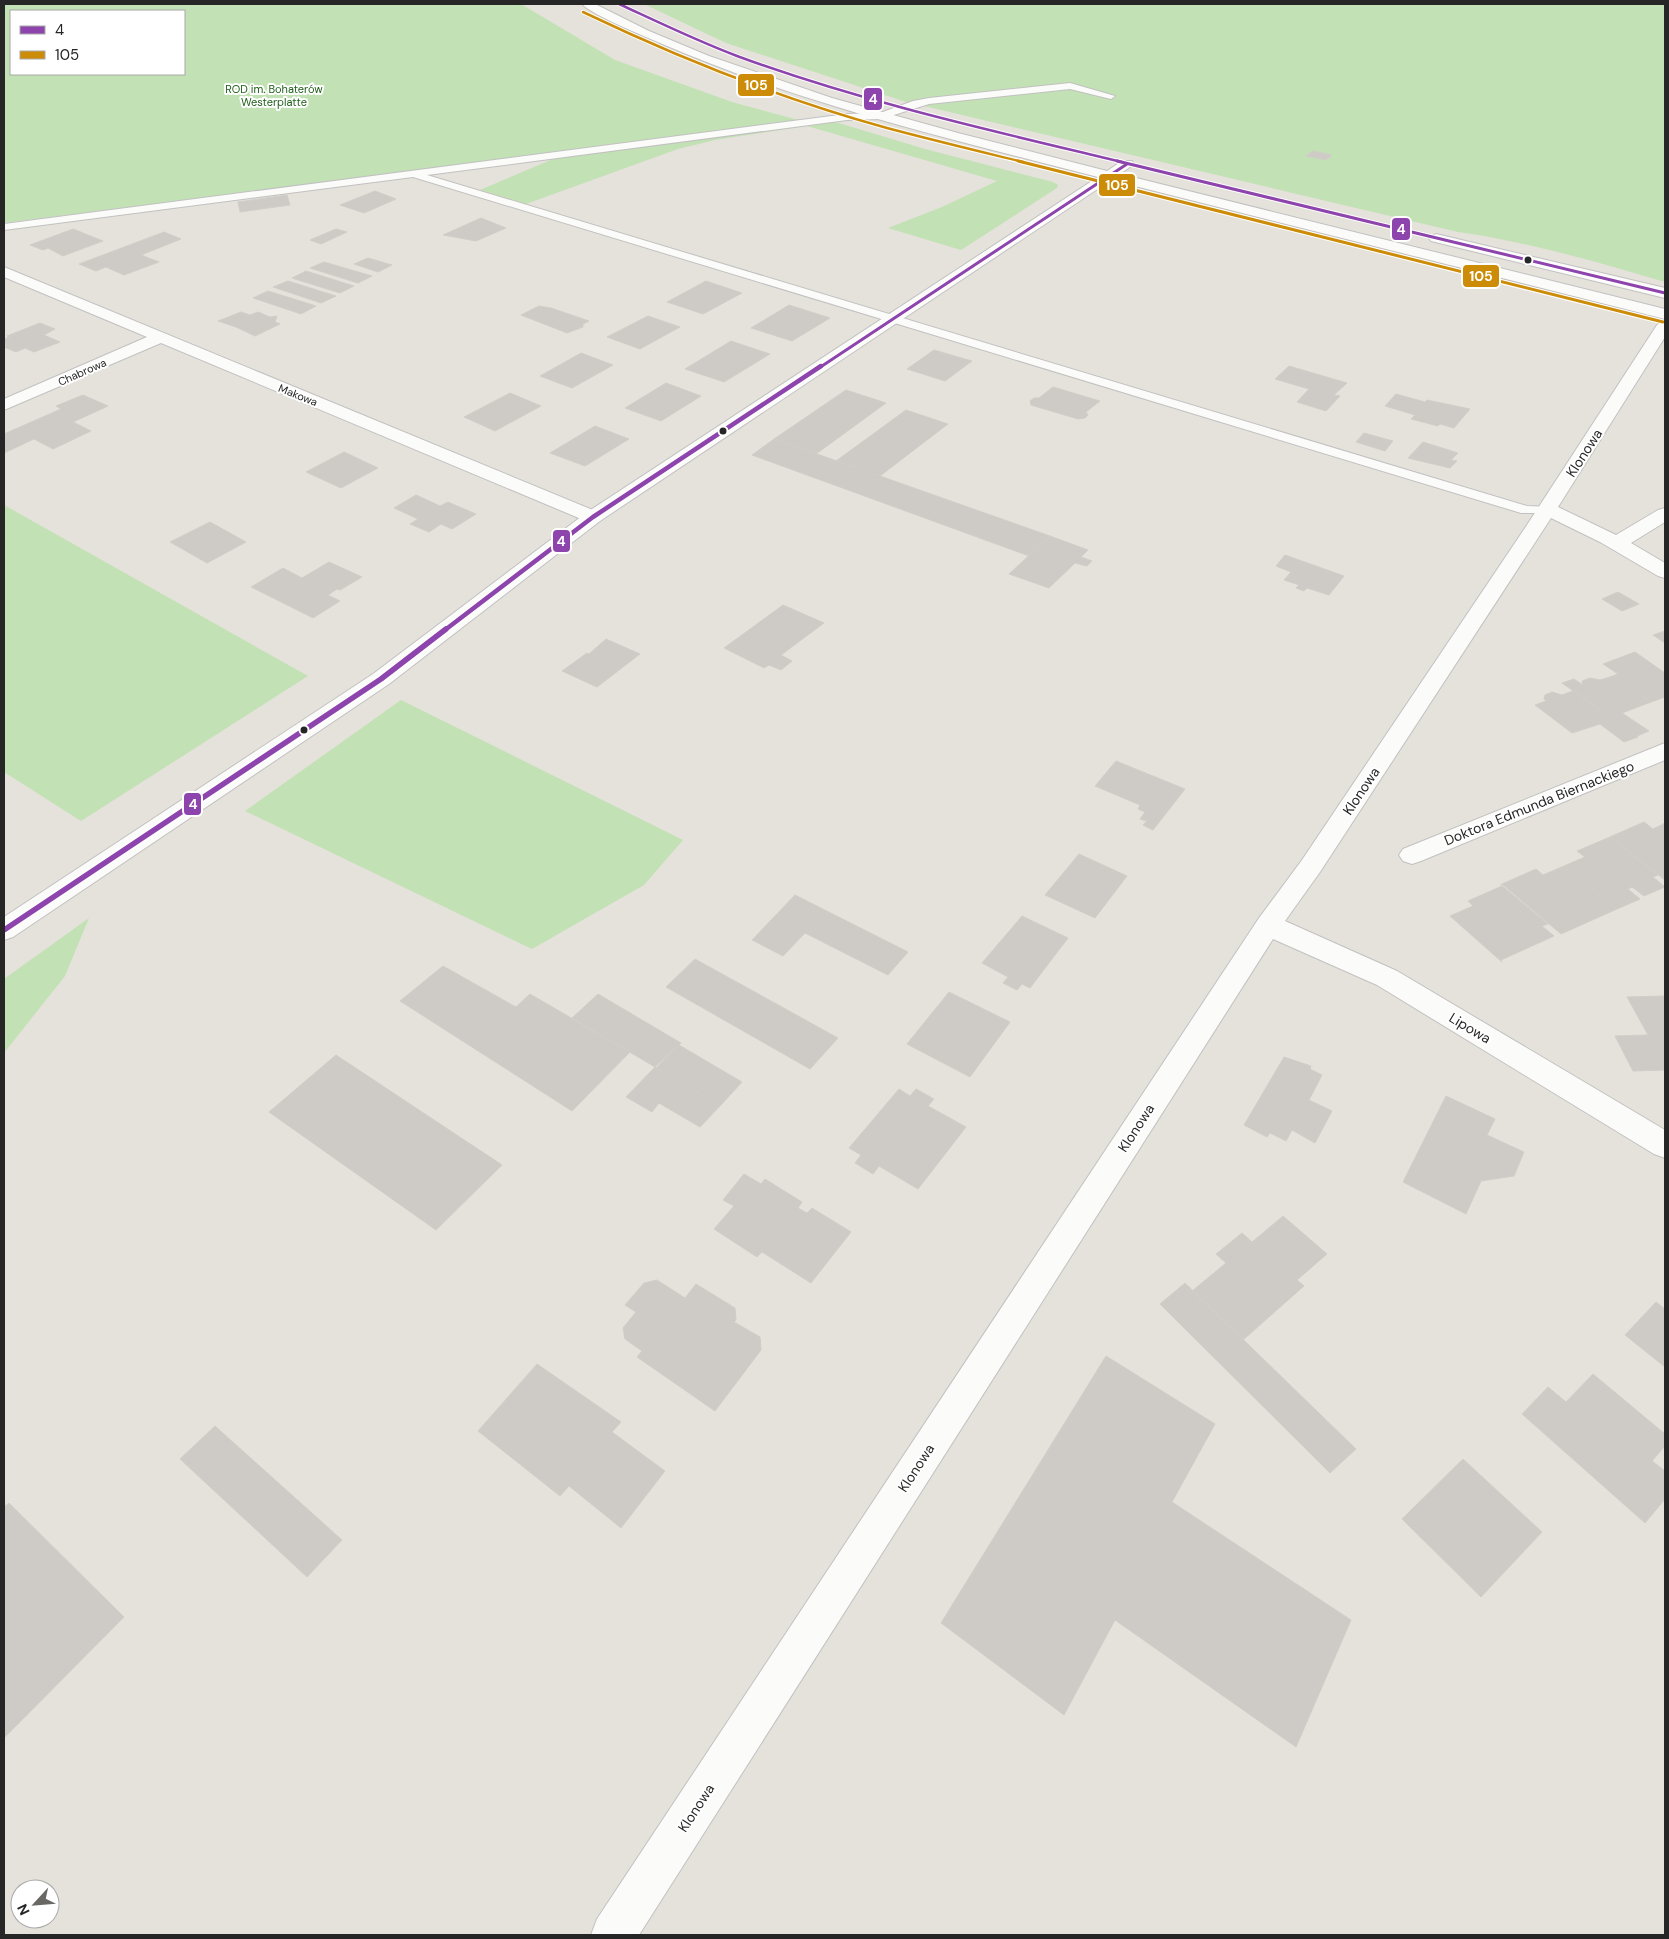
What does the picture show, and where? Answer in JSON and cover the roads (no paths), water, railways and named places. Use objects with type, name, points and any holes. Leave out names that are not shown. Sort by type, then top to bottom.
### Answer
[{"type":"street","points":[[587,4],[662,41],[718,64],[881,116],[1107,176],[1665,314]]},
{"type":"street","points":[[619,4],[684,35],[738,57],[902,108],[1665,293]]},
{"type":"street","points":[[4,930],[381,679],[593,517],[1127,164]]},
{"type":"street","name":"Makowa","points":[[4,272],[593,517]]},
{"type":"street","name":"Klonowa","points":[[613,1935],[1268,925],[1311,866],[1547,510],[1665,325]]},
{"type":"street","name":"Chabrowa","points":[[4,406],[160,338]]},
{"type":"street","points":[[1547,510],[1618,542],[1665,572]]},
{"type":"street","points":[[1618,542],[1665,514]]},
{"type":"street","name":"Doktora Edmunda Biernackiego","points":[[1412,855],[1665,751]]},
{"type":"street","name":"Lipowa","points":[[1268,925],[1387,978],[1665,1145]]},
{"type":"lane","points":[[4,227],[847,117],[881,116],[929,101],[1070,86],[1111,96]]},
{"type":"lane","points":[[415,174],[1526,510],[1547,510]]},
{"type":"park label","name":"ROD im. Bohaterów Westerplatte","points":[[274,95]]}]
